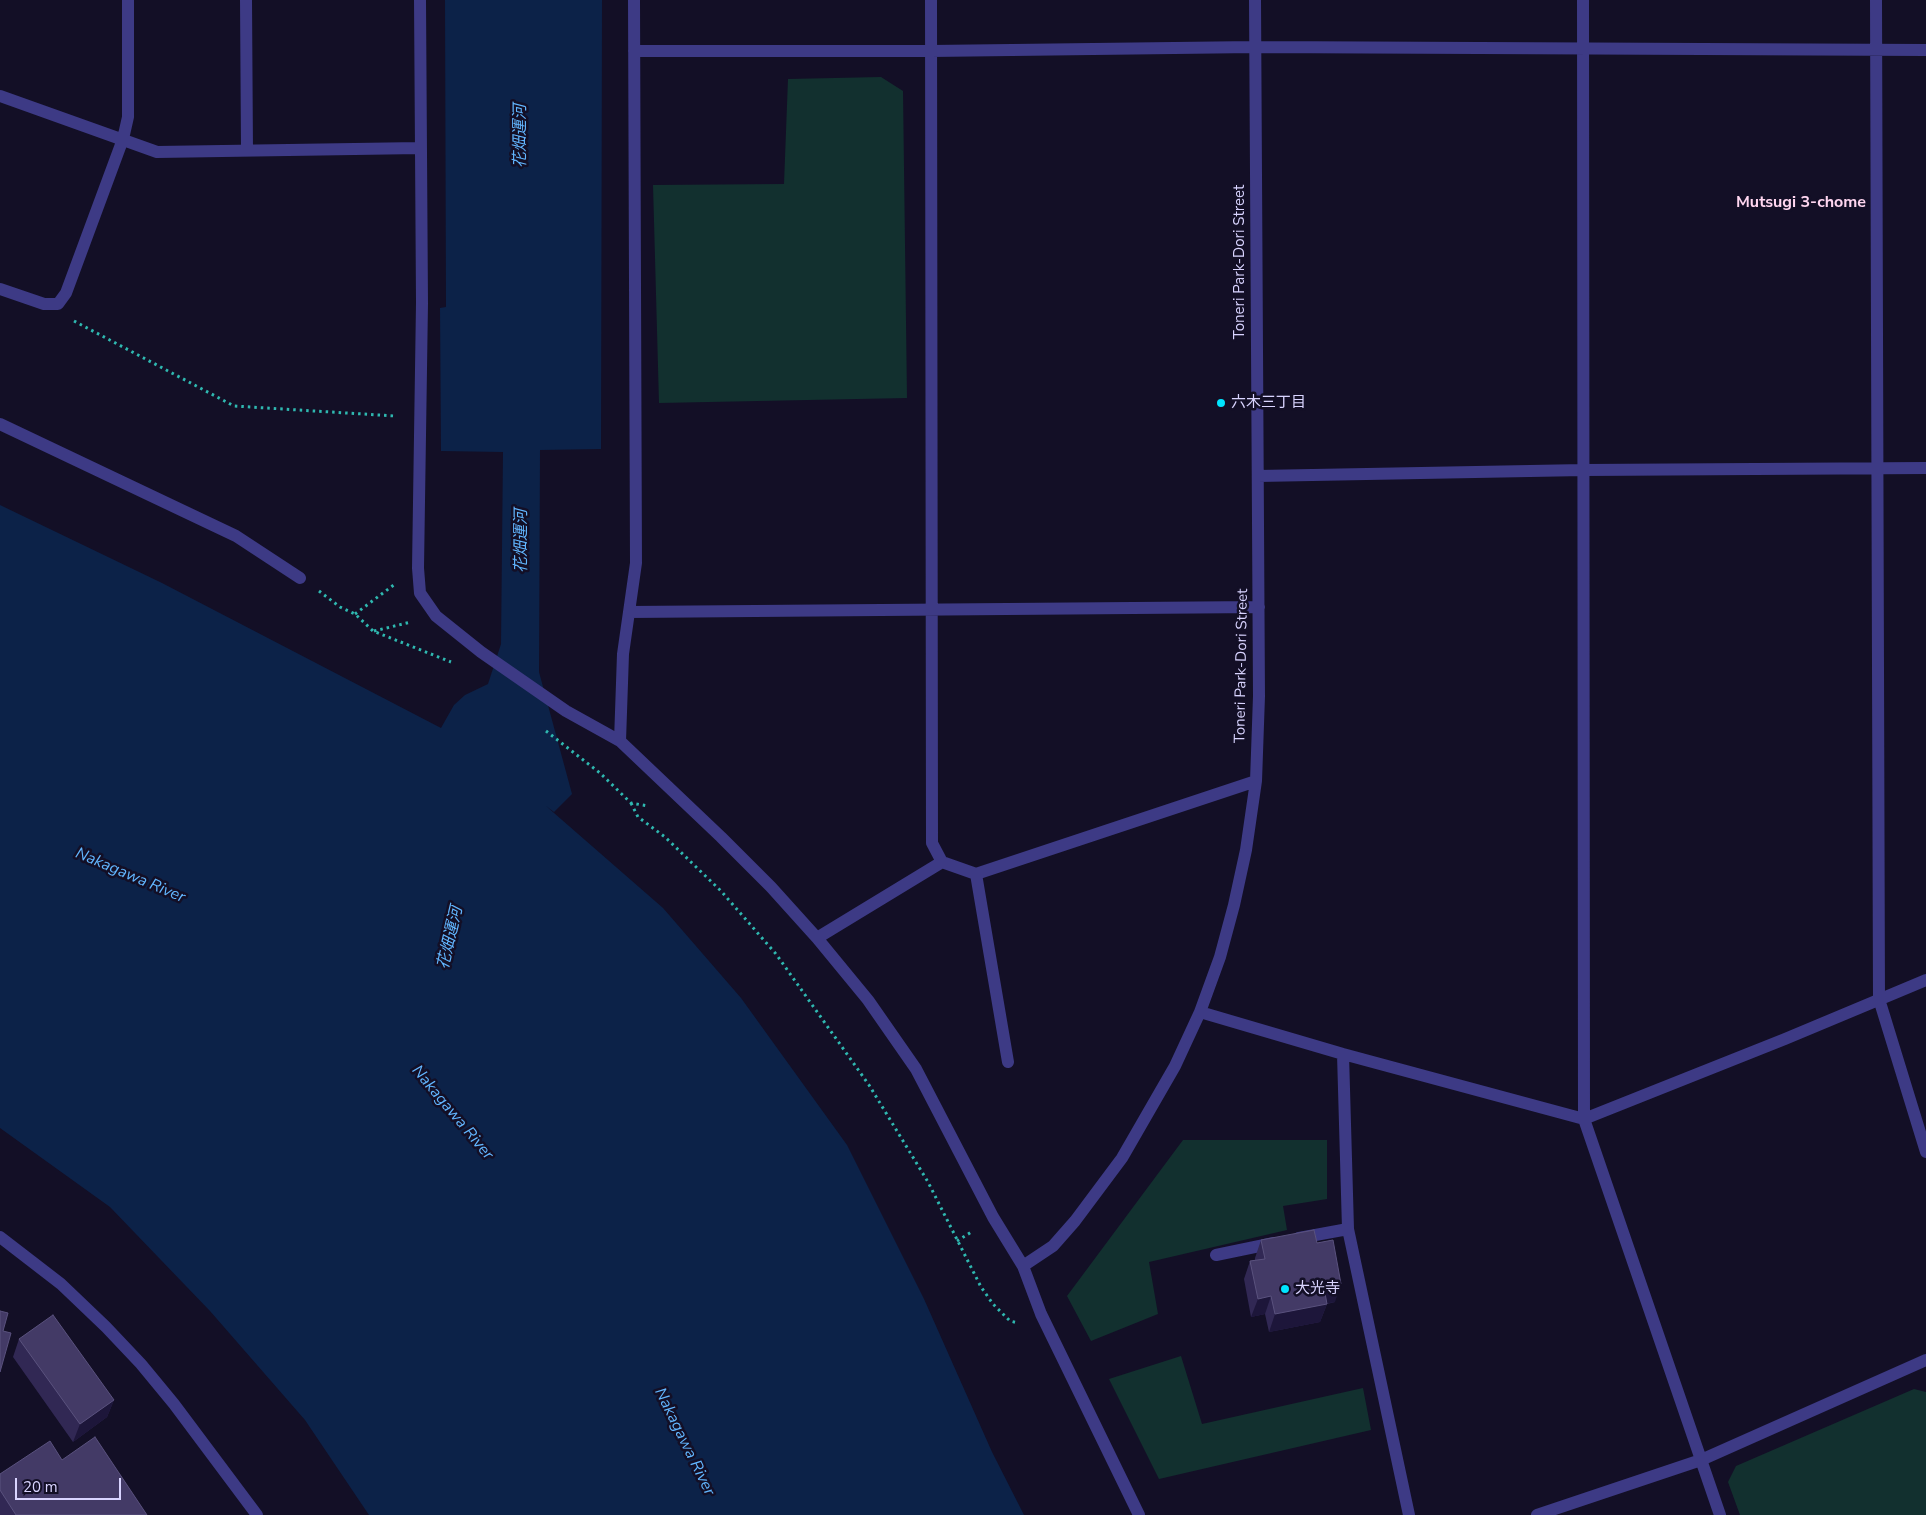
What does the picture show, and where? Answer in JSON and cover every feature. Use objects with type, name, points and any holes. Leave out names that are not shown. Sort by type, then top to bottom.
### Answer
[{"type":"street","points":[[0,289],[44,304],[58,304],[66,293],[123,140],[128,118],[128,0]]},
{"type":"street","points":[[246,0],[247,150]]},
{"type":"street","points":[[420,0],[422,303],[418,568],[420,593],[436,616],[480,652],[566,711],[620,740],[734,849],[817,938],[868,1000],[916,1069],[993,1217],[1023,1266],[1041,1314],[1139,1515]]},
{"type":"street","points":[[620,740],[623,654],[636,563],[634,0]]},
{"type":"street","points":[[930,0],[932,844],[942,862],[976,874],[1256,781]]},
{"type":"street","name":"Toneri Park-Dori Street","points":[[1023,1266],[1054,1246],[1075,1221],[1122,1158],[1175,1066],[1200,1012],[1220,957],[1246,850],[1256,781],[1259,696],[1255,0]]},
{"type":"street","points":[[1583,0],[1584,1119],[1720,1515]]},
{"type":"street","points":[[1876,0],[1879,999],[1926,1152]]},
{"type":"street","points":[[634,51],[931,51],[1255,47],[1926,50]]},
{"type":"street","points":[[0,96],[157,152],[420,148]]},
{"type":"street","points":[[0,424],[236,536],[300,578]]},
{"type":"street","points":[[1258,476],[1584,470],[1926,468]]},
{"type":"street","points":[[628,612],[1259,608]]},
{"type":"street","points":[[817,938],[942,862]]},
{"type":"street","points":[[976,874],[1008,1062]]},
{"type":"street","points":[[1200,1012],[1343,1054],[1584,1119],[1785,1039],[1926,980]]},
{"type":"street","points":[[1343,1054],[1348,1229],[1409,1515]]},
{"type":"street","points":[[1216,1255],[1348,1229]]},
{"type":"street","points":[[0,1237],[61,1284],[141,1364],[174,1404],[257,1515]]},
{"type":"street","points":[[1537,1515],[1701,1460],[1926,1360]]},
{"type":"path","points":[[58,304],[74,321],[234,406],[395,416]]},
{"type":"path","points":[[355,614],[418,568]]},
{"type":"path","points":[[300,578],[340,607],[355,614],[373,631],[460,665]]},
{"type":"path","points":[[373,631],[436,616]]},
{"type":"path","points":[[600,773],[631,803],[638,817],[665,837],[721,891],[776,954],[869,1085],[928,1182],[981,1287],[993,1304],[1010,1321],[1023,1324],[1041,1314]]},
{"type":"path","points":[[631,803],[648,806]]},
{"type":"path","points":[[957,1241],[975,1230]]},
{"type":"green space","points":[[881,77],[903,91],[907,398],[659,403],[653,185],[784,184],[788,79]]},
{"type":"green space","points":[[1183,1140],[1327,1140],[1327,1199],[1283,1206],[1287,1230],[1149,1262],[1158,1314],[1091,1341],[1067,1296]]},
{"type":"green space","points":[[1181,1356],[1202,1424],[1363,1388],[1371,1430],[1159,1479],[1109,1379]]},
{"type":"green space","points":[[1914,1389],[1926,1392],[1926,1515],[1740,1515],[1728,1482],[1736,1466]]},
{"type":"water","points":[[445,0],[602,0],[601,449],[540,450],[539,672],[572,794],[554,812],[546,806],[663,908],[741,998],[847,1145],[924,1299],[992,1452],[1024,1515],[369,1515],[305,1420],[210,1311],[110,1207],[0,1128],[0,505],[162,583],[441,728],[454,705],[465,695],[488,684],[501,644],[503,452],[441,451],[440,308],[446,307]]},
{"type":"building","points":[[1314,1230],[1317,1243],[1333,1240],[1341,1284],[1324,1288],[1327,1304],[1275,1314],[1271,1296],[1258,1299],[1250,1261],[1265,1259],[1261,1240]]},
{"type":"building","points":[[0,1311],[8,1313],[3,1331],[11,1333],[0,1372]]},
{"type":"building","points":[[53,1315],[114,1400],[80,1424],[19,1339]]},
{"type":"building","points":[[95,1437],[147,1515],[16,1515],[0,1490],[0,1474],[50,1441],[62,1460]]},
{"type":"place","name":"六木三丁目","points":[[1221,403]]},
{"type":"place","name":"大光寺","points":[[1285,1289]]},
{"type":"district","name":"Mutsugi 3-chome","points":[[1801,203]]},
{"type":"water label","name":"花畑運河","points":[[521,136]]},
{"type":"water label","name":"花畑運河","points":[[522,541]]},
{"type":"water label","name":"Nakagawa River","points":[[130,876]]},
{"type":"water label","name":"花畑運河","points":[[451,938]]},
{"type":"water label","name":"Nakagawa River","points":[[452,1113]]},
{"type":"water label","name":"Nakagawa River","points":[[684,1442]]}]
